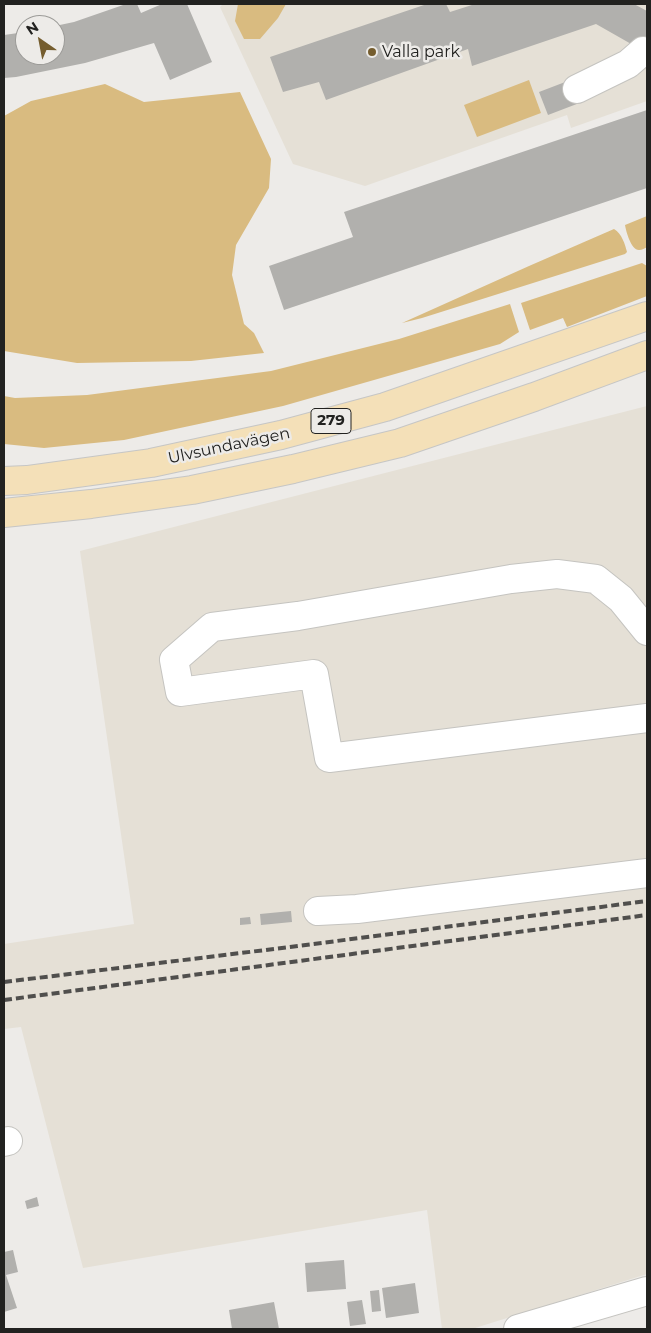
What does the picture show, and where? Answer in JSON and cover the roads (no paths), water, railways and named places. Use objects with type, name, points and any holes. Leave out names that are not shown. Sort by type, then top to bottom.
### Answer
[{"type":"main road","name":"Ulvsundavägen","points":[[4,481],[27,480],[152,462],[281,435],[384,406],[647,316]]},
{"type":"main road","name":"Ulvsundavägen","points":[[4,513],[91,504],[192,490],[391,446],[647,356]]},
{"type":"street","points":[[577,88],[628,64],[642,51]]},
{"type":"street","points":[[647,631],[622,599],[596,580],[556,574],[511,579],[298,616],[212,627],[174,660],[180,692],[314,674],[329,758],[647,718]]},
{"type":"street","points":[[318,911],[357,910],[647,873]]},
{"type":"street","points":[[518,1329],[647,1291]]},
{"type":"railway","points":[[4,982],[647,901]]},
{"type":"railway","points":[[4,1000],[647,915]]},
{"type":"place","name":"Valla park","points":[[372,52]]}]
